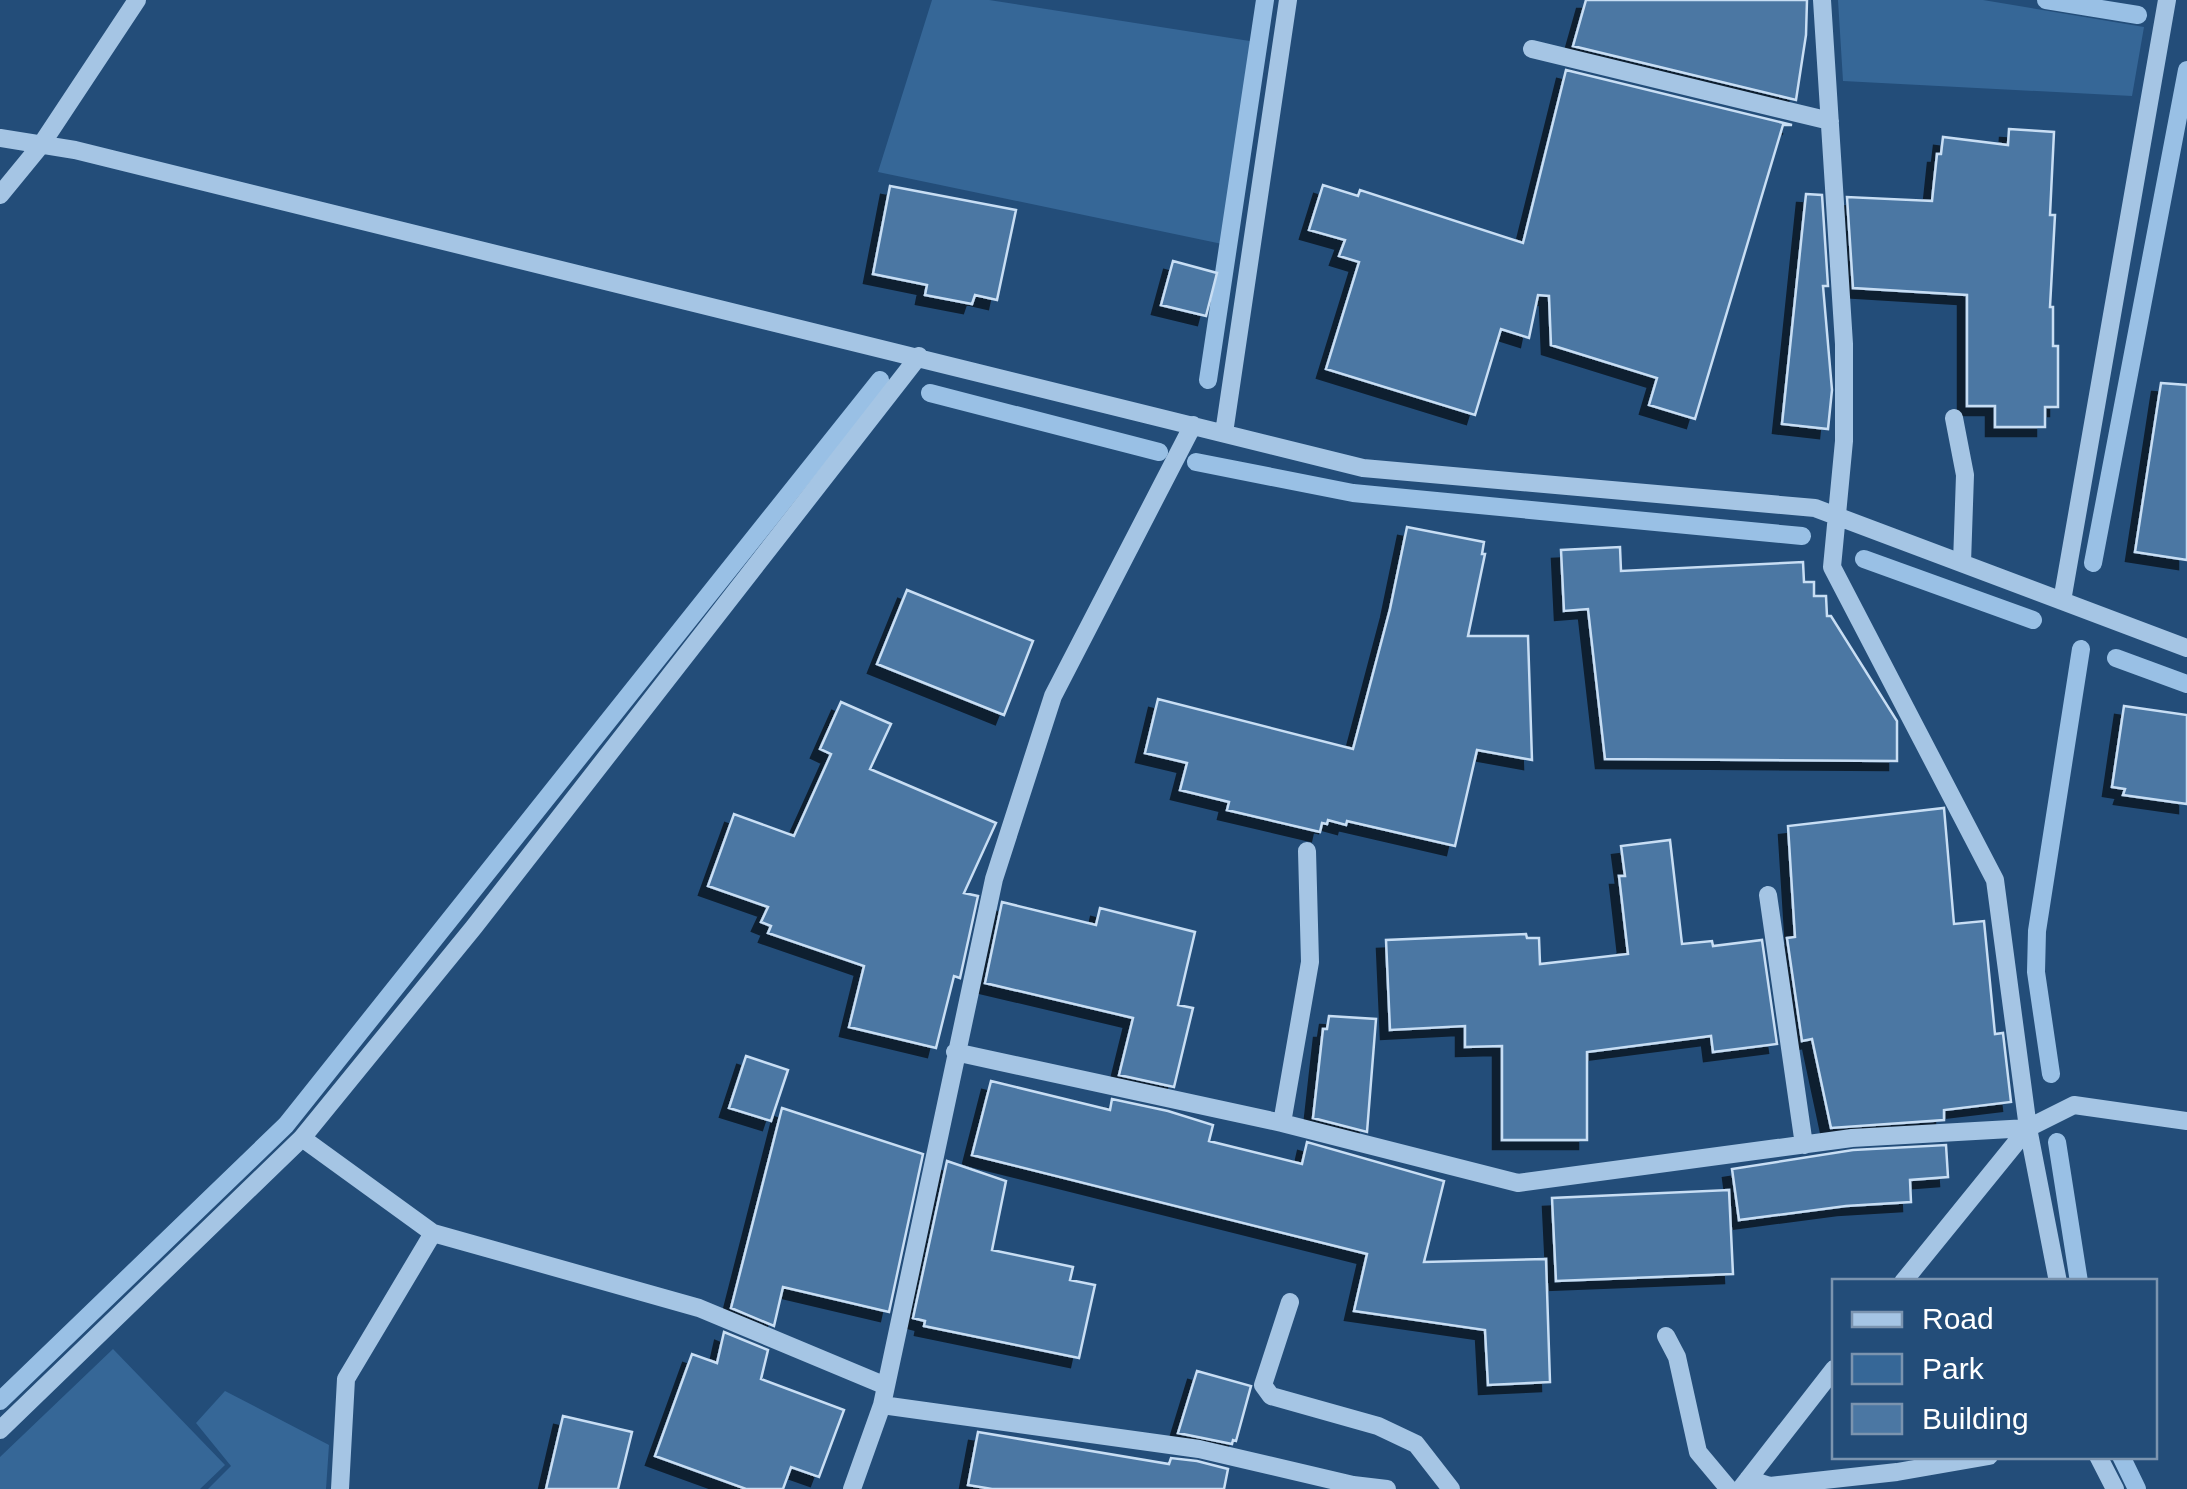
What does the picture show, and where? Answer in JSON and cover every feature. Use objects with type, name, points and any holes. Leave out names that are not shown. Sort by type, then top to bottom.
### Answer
[{"type":"street","points":[[0,196],[41,145],[137,0]]},
{"type":"street","points":[[1224,433],[1288,0]]},
{"type":"street","points":[[1822,0],[1844,344],[1844,441],[1832,567],[1995,880],[2028,1128],[2057,1279]]},
{"type":"street","points":[[2062,601],[2167,0]]},
{"type":"street","points":[[1532,49],[1830,122]]},
{"type":"street","points":[[0,138],[114,159],[1363,468],[1816,508],[2187,648]]},
{"type":"street","points":[[0,1430],[302,1138],[498,896],[919,356]]},
{"type":"street","points":[[1954,418],[1965,475],[1962,564]]},
{"type":"street","points":[[852,1489],[884,1396],[994,879],[1053,696],[1193,425]]},
{"type":"street","points":[[1282,1123],[1310,962],[1307,851]]},
{"type":"street","points":[[1768,895],[1804,1145]]},
{"type":"street","points":[[955,1052],[1282,1123],[1518,1184],[1852,1138],[2028,1128],[2074,1105],[2187,1121]]},
{"type":"street","points":[[1905,1279],[2028,1128]]},
{"type":"street","points":[[302,1138],[433,1234],[700,1308],[884,1396],[1199,1449],[1353,1485],[1387,1489]]},
{"type":"street","points":[[340,1489],[346,1380],[433,1234]]},
{"type":"street","points":[[1290,1302],[1263,1385],[1272,1396],[1378,1426],[1416,1444],[1450,1489]]},
{"type":"street","points":[[1666,1336],[1677,1357],[1698,1452],[1729,1489]]},
{"type":"street","points":[[1744,1484],[1832,1372]]},
{"type":"street","points":[[1744,1484],[1770,1486],[1972,1459]]},
{"type":"street","points":[[2100,1459],[2115,1489]]},
{"type":"green space","points":[[932,0],[989,0],[1256,42],[1227,245],[878,172]]},
{"type":"green space","points":[[1838,0],[1983,0],[2144,27],[2132,96],[1843,81]]},
{"type":"green space","points":[[113,1349],[225,1465],[200,1489],[0,1489],[0,1457]]},
{"type":"green space","points":[[225,1391],[329,1445],[326,1489],[208,1489],[231,1466],[196,1423]]},
{"type":"building","points":[[1586,0],[1807,0],[1796,100],[1573,46]]},
{"type":"building","points":[[1566,70],[1792,125],[1783,125],[1695,419],[1649,405],[1657,378],[1551,345],[1549,296],[1538,295],[1529,338],[1501,329],[1475,415],[1326,369],[1359,262],[1339,256],[1345,240],[1309,230],[1323,185],[1358,196],[1360,190],[1523,243]]},
{"type":"building","points":[[2009,129],[2054,132],[2050,307],[2053,346],[2058,346],[2058,407],[2045,407],[2045,427],[1995,427],[1995,406],[1967,406],[1967,295],[1853,288],[1847,197],[1932,201],[1937,154],[1941,154],[1943,137],[2008,145]]},
{"type":"building","points":[[890,186],[1016,210],[997,300],[975,295],[972,304],[925,295],[927,285],[873,274]]},
{"type":"building","points":[[1806,194],[1822,195],[1828,286],[1823,286],[1832,390],[1828,429],[1782,424]]},
{"type":"building","points":[[1173,261],[1217,273],[1206,316],[1161,305]]},
{"type":"building","points":[[2161,383],[2187,385],[2187,560],[2135,552]]},
{"type":"building","points":[[1407,527],[1484,542],[1468,636],[1528,636],[1532,760],[1477,750],[1455,846],[1347,821],[1346,825],[1328,820],[1327,824],[1322,823],[1320,832],[1227,810],[1229,802],[1180,790],[1187,763],[1145,753],[1158,699],[1353,749]]},
{"type":"building","points":[[1620,547],[1621,571],[1803,562],[1804,582],[1814,582],[1814,596],[1826,596],[1827,616],[1831,616],[1897,721],[1897,761],[1605,759],[1588,609],[1564,611],[1561,550]]},
{"type":"building","points":[[907,590],[1033,641],[1004,715],[877,664]]},
{"type":"building","points":[[841,702],[891,724],[870,769],[996,823],[964,893],[978,896],[960,978],[954,976],[936,1048],[849,1027],[864,966],[768,933],[771,926],[761,922],[768,907],[708,886],[734,814],[794,836],[831,754],[820,749]]},
{"type":"building","points":[[2124,706],[2187,715],[2187,804],[2123,795],[2125,789],[2112,787]]},
{"type":"building","points":[[1944,808],[1954,924],[1984,921],[1995,1034],[2003,1033],[2011,1102],[1944,1110],[1944,1120],[1831,1128],[1812,1039],[1802,1041],[1787,938],[1795,937],[1788,826]]},
{"type":"building","points":[[1670,840],[1682,944],[1712,941],[1713,946],[1762,940],[1777,1044],[1713,1052],[1711,1036],[1587,1052],[1587,1140],[1502,1140],[1502,1046],[1465,1047],[1465,1026],[1390,1030],[1386,940],[1526,934],[1527,938],[1539,938],[1540,964],[1628,954],[1619,876],[1625,876],[1621,846]]},
{"type":"building","points":[[1002,902],[1096,925],[1100,908],[1195,932],[1178,1005],[1193,1008],[1174,1087],[1119,1075],[1133,1018],[985,983]]},
{"type":"building","points":[[1329,1016],[1376,1019],[1367,1132],[1313,1118],[1323,1029],[1327,1029]]},
{"type":"building","points":[[746,1056],[788,1070],[771,1121],[729,1108]]},
{"type":"building","points":[[991,1081],[1110,1110],[1112,1099],[1168,1111],[1213,1125],[1209,1141],[1302,1164],[1307,1142],[1444,1181],[1424,1262],[1546,1259],[1550,1382],[1488,1385],[1485,1330],[1354,1311],[1367,1254],[972,1155]]},
{"type":"building","points":[[782,1108],[923,1154],[889,1312],[783,1287],[774,1326],[731,1308]]},
{"type":"building","points":[[1946,1145],[1948,1177],[1910,1180],[1911,1202],[1739,1220],[1732,1169],[1853,1150]]},
{"type":"building","points":[[947,1161],[1006,1181],[992,1250],[1073,1267],[1070,1280],[1095,1285],[1079,1358],[924,1326],[925,1321],[913,1318]]},
{"type":"building","points":[[1729,1190],[1733,1274],[1556,1281],[1552,1198]]},
{"type":"building","points":[[724,1332],[768,1350],[761,1379],[844,1410],[819,1477],[791,1467],[783,1489],[746,1489],[655,1456],[692,1354],[717,1363]]},
{"type":"building","points":[[1197,1371],[1251,1386],[1232,1444],[1178,1433]]},
{"type":"building","points":[[563,1416],[632,1432],[618,1489],[546,1489]]},
{"type":"building","points":[[978,1432],[1169,1464],[1171,1458],[1228,1469],[1224,1489],[992,1489],[968,1485]]},
{"type":"waterway","points":[[1208,380],[1265,0]]},
{"type":"waterway","points":[[2046,0],[2138,15]]},
{"type":"waterway","points":[[2093,563],[2187,70]]},
{"type":"waterway","points":[[0,1401],[286,1125],[880,380]]},
{"type":"waterway","points":[[930,393],[1159,452]]},
{"type":"waterway","points":[[1196,462],[1353,493],[1802,536]]},
{"type":"waterway","points":[[1864,559],[2033,620]]},
{"type":"waterway","points":[[2051,1074],[2036,972],[2037,931],[2081,649]]},
{"type":"waterway","points":[[2116,658],[2187,684]]},
{"type":"waterway","points":[[2057,1142],[2079,1279]]},
{"type":"waterway","points":[[2122,1459],[2137,1489]]}]
